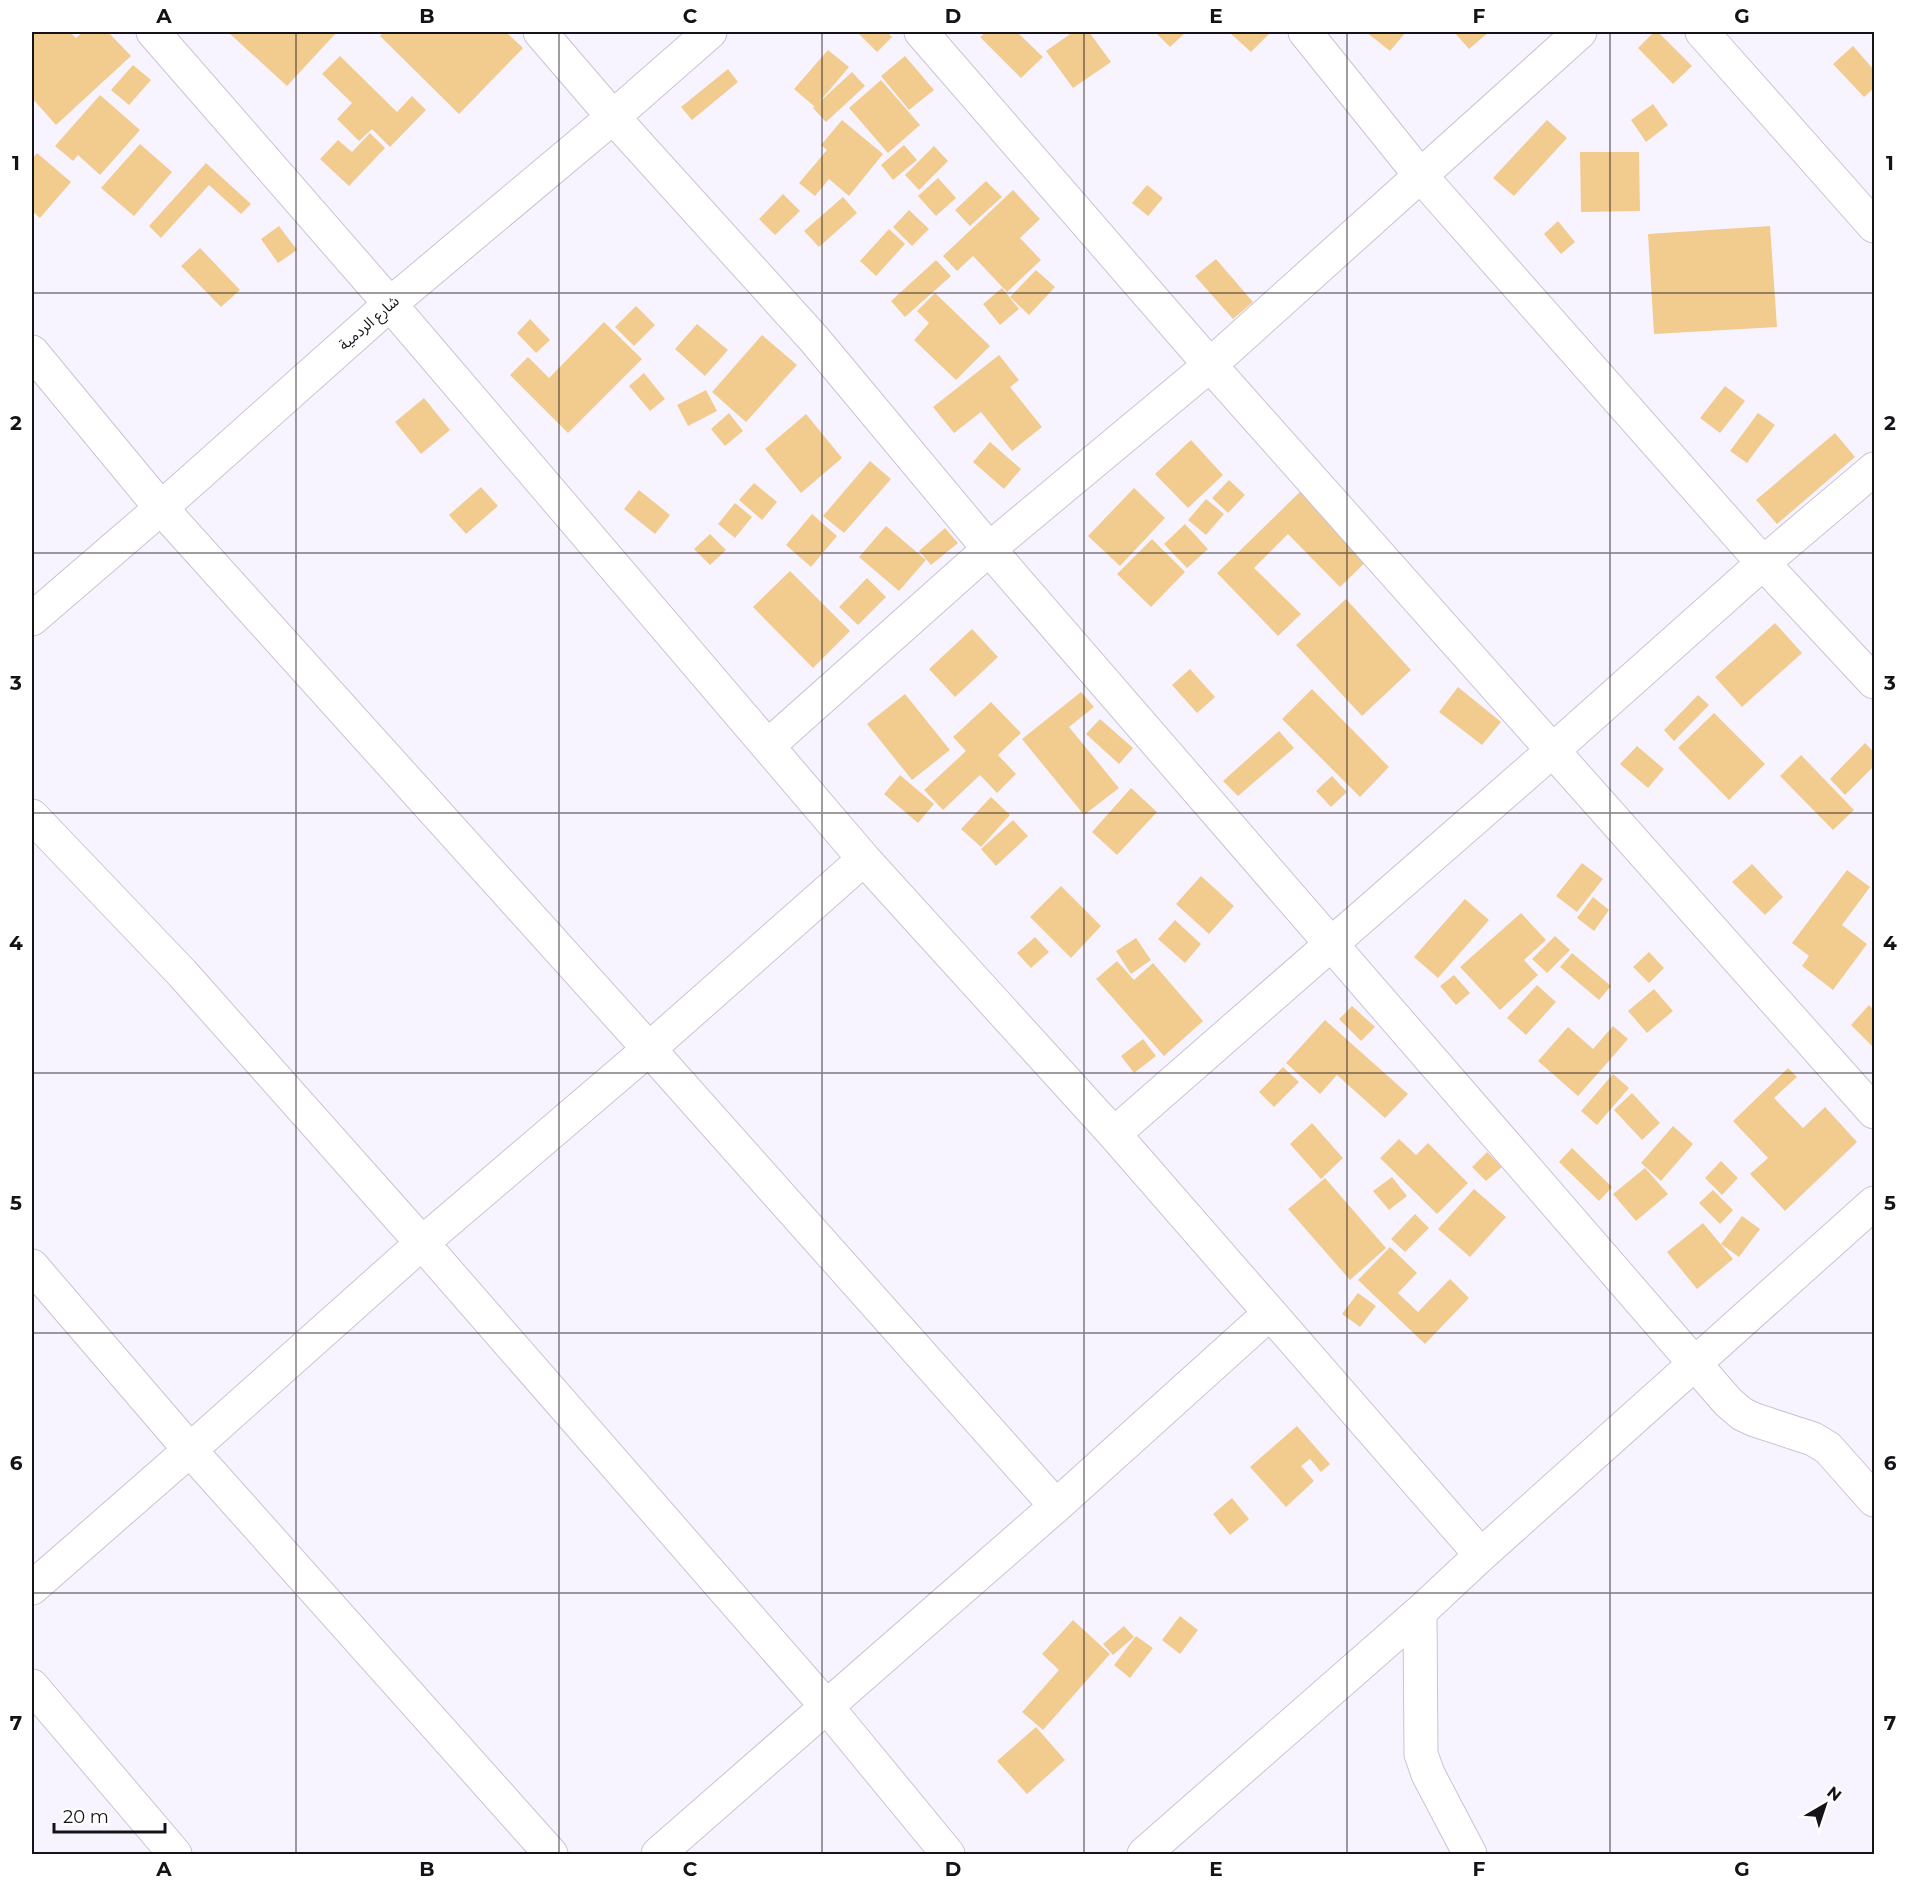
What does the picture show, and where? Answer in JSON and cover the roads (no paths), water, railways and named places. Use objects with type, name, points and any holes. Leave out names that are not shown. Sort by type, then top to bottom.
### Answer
[{"type":"street","points":[[153,32],[390,304],[864,859],[1113,1134],[1481,1555]]},
{"type":"street","points":[[540,32],[612,117],[814,339],[989,549],[1332,942],[1728,1402],[1742,1414],[1755,1420],[1814,1439],[1828,1448],[1875,1500]]},
{"type":"street","name":"شارع الردمية","points":[[32,619],[390,304],[710,32]]},
{"type":"street","points":[[921,32],[1210,365],[1875,1112]]},
{"type":"street","points":[[1305,32],[1420,175],[1763,563],[1875,682]]},
{"type":"street","points":[[769,745],[989,549],[1210,365],[1580,32]]},
{"type":"street","points":[[1702,32],[1875,226]]},
{"type":"street","points":[[32,352],[160,508],[650,1049],[1056,1506]]},
{"type":"street","points":[[1113,1134],[1552,751],[1763,563],[1875,469]]},
{"type":"street","points":[[32,816],[182,973],[422,1243],[827,1707],[948,1854]]},
{"type":"street","points":[[32,1588],[422,1243],[650,1049],[864,859]]},
{"type":"street","points":[[1144,1854],[1419,1612],[1875,1203]]},
{"type":"street","points":[[32,1266],[190,1450],[550,1854]]},
{"type":"street","points":[[658,1854],[1056,1506],[1270,1313]]},
{"type":"street","points":[[1419,1612],[1421,1754],[1428,1774],[1470,1854]]},
{"type":"street","points":[[32,1686],[175,1854]]}]
